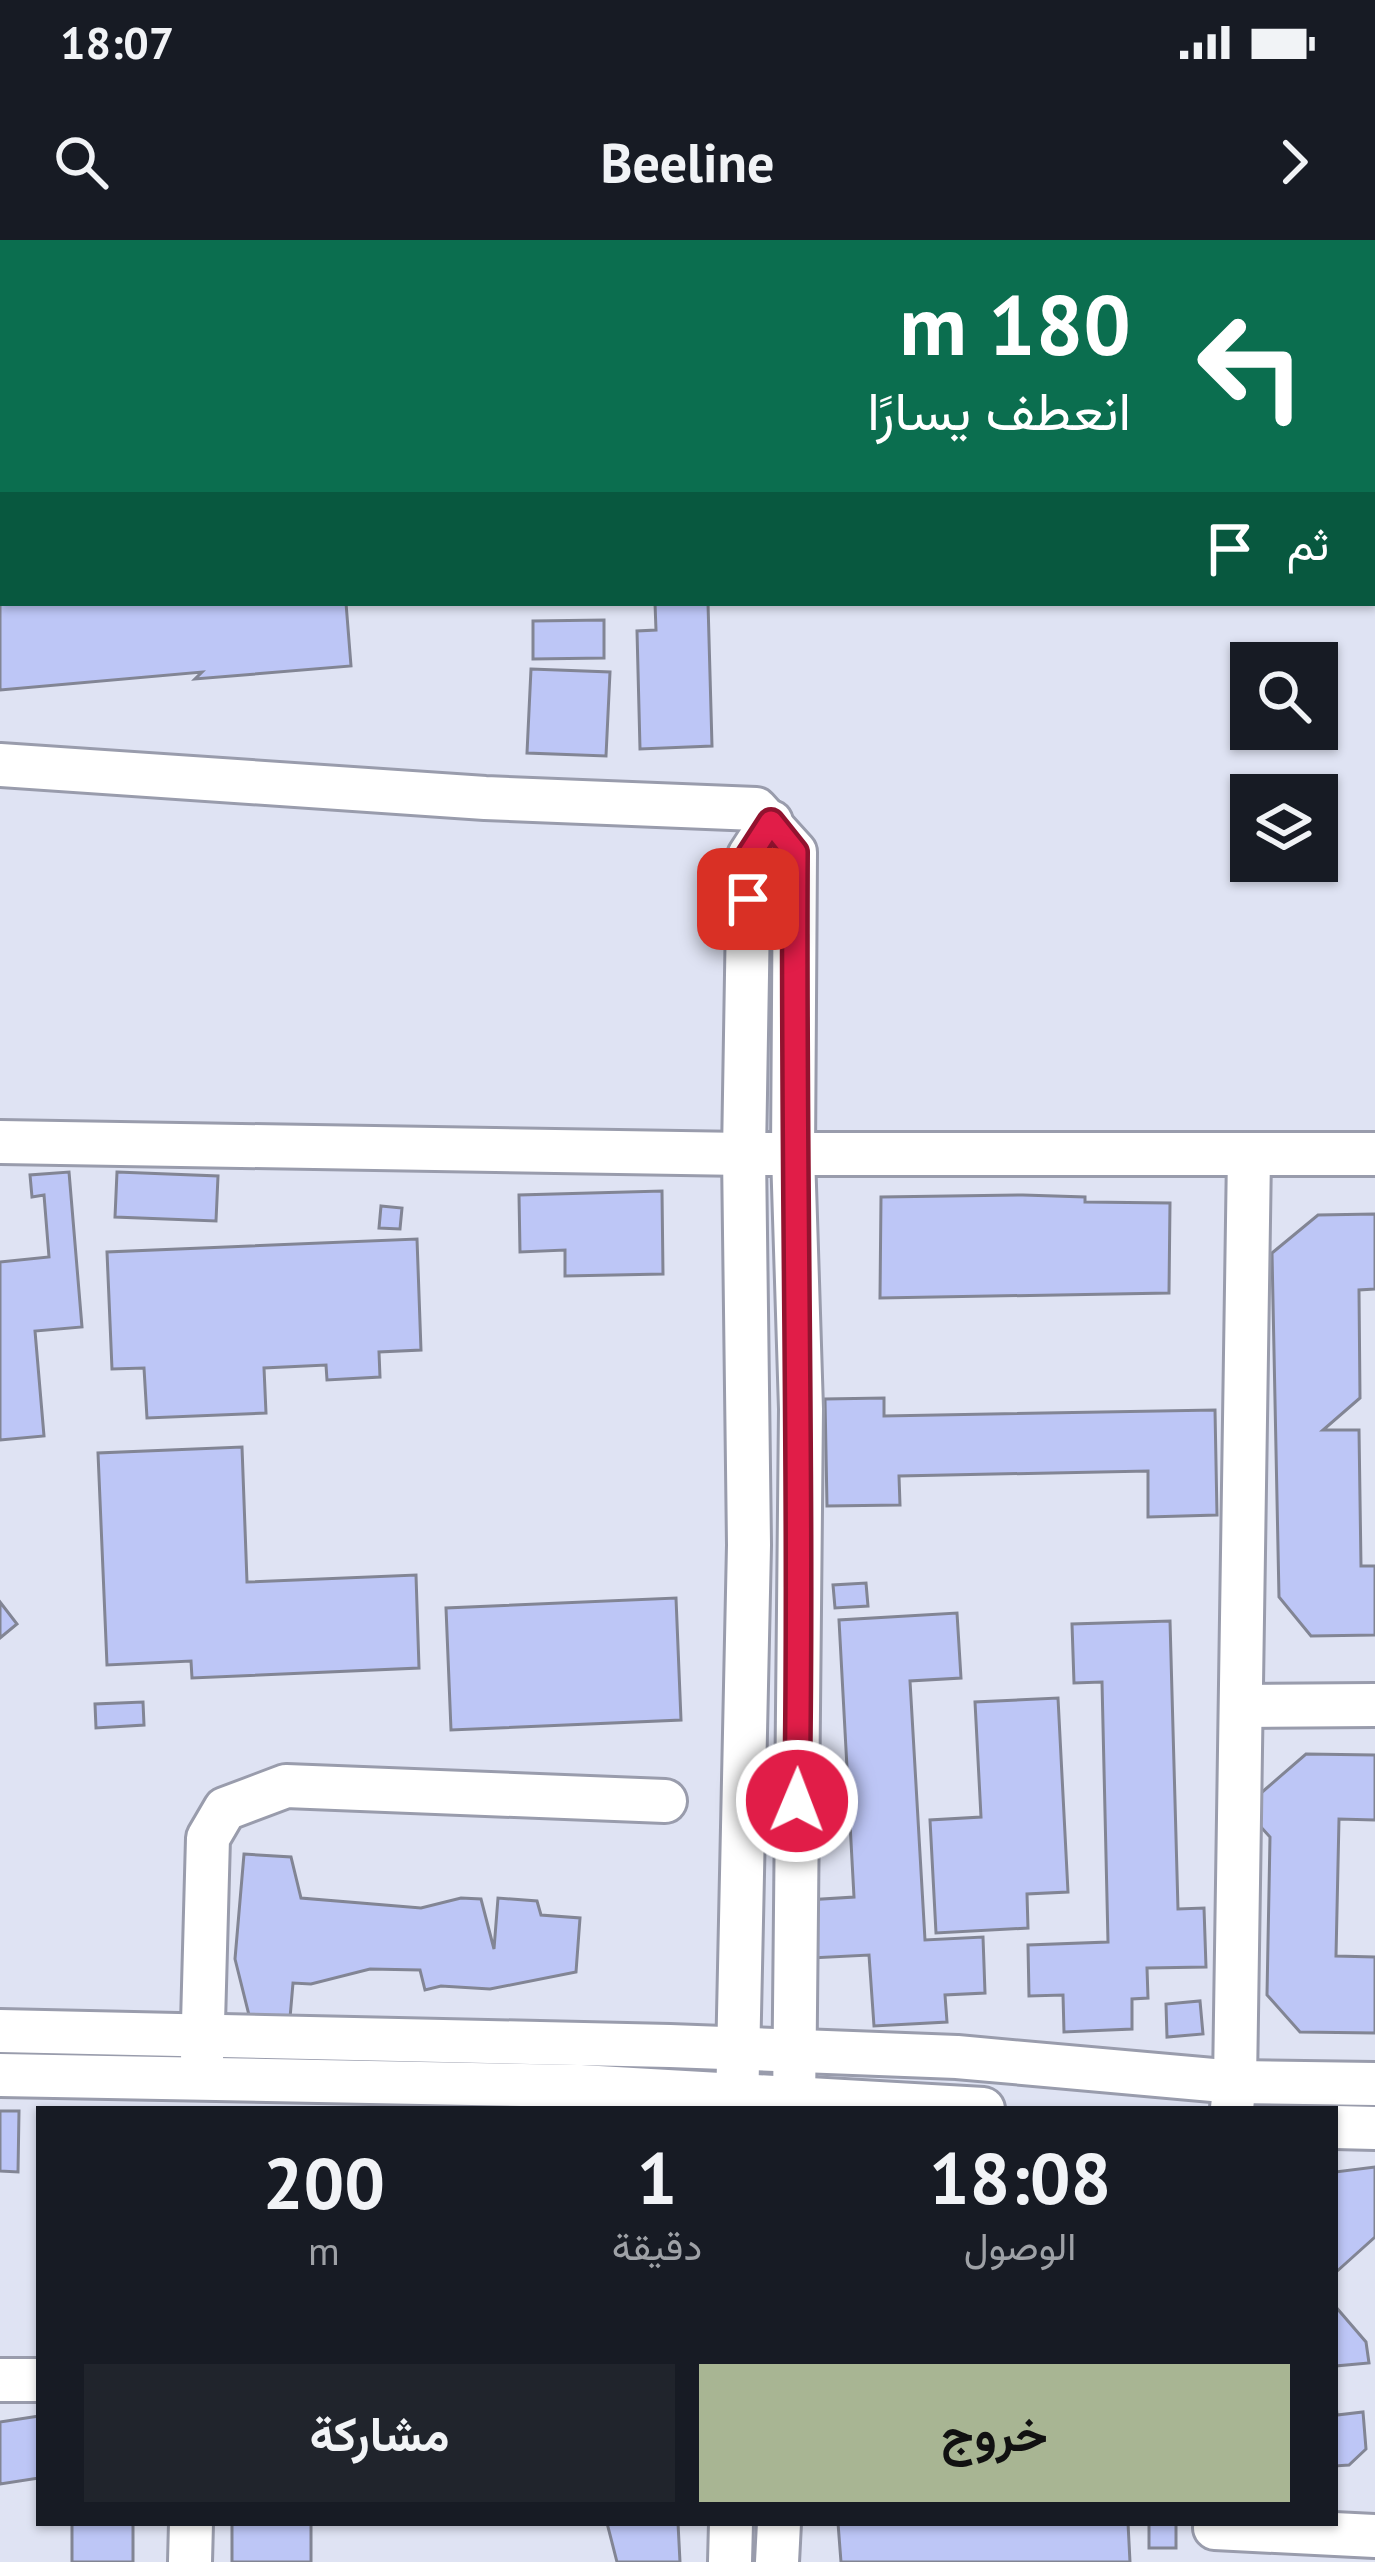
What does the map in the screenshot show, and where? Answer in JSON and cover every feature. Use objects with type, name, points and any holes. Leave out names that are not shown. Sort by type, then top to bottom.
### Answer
[{"type":"street","points":[[0,765],[485,799],[756,809],[795,852],[793,1154],[801,1409],[794,2104]]},
{"type":"street","points":[[737,2102],[749,1545],[744,1154],[749,856],[771,822]]},
{"type":"street","points":[[0,1142],[744,1154],[1375,1154]]},
{"type":"street","points":[[1233,2095],[1249,1155]]},
{"type":"street","points":[[1241,1706],[1375,1705]]},
{"type":"street","points":[[201,2095],[208,1838],[225,1809],[286,1786],[665,1801]]},
{"type":"street","points":[[0,2031],[957,2057],[1233,2095],[1375,2084]]},
{"type":"street","points":[[0,2075],[201,2095],[580,2086],[737,2102],[870,2106]]},
{"type":"street","points":[[1338,2127],[1375,2128]]},
{"type":"street","points":[[0,2380],[36,2380]]},
{"type":"street","points":[[190,2562],[191,2526]]},
{"type":"street","points":[[730,2562],[731,2526]]},
{"type":"street","points":[[777,2562],[779,2526]]},
{"type":"street","points":[[1215,2538],[1375,2536]]},
{"type":"building","points":[[0,606],[346,606],[351,666],[195,679],[202,672],[0,690]]},
{"type":"building","points":[[655,606],[708,606],[712,746],[640,749],[637,631],[656,630]]},
{"type":"building","points":[[604,620],[604,658],[533,659],[533,621]]},
{"type":"building","points":[[531,669],[610,672],[606,756],[527,753]]},
{"type":"building","points":[[69,1172],[82,1327],[35,1331],[44,1436],[0,1440],[0,1262],[49,1257],[44,1195],[32,1197],[30,1175]]},
{"type":"building","points":[[117,1172],[218,1176],[216,1221],[115,1217]]},
{"type":"building","points":[[662,1191],[663,1274],[565,1276],[565,1250],[520,1252],[519,1195]]},
{"type":"building","points":[[881,1197],[1085,1197],[1085,1202],[1170,1203],[1169,1293],[880,1298]]},
{"type":"building","points":[[381,1206],[402,1208],[400,1229],[379,1228]]},
{"type":"building","points":[[1375,1214],[1375,1289],[1359,1290],[1360,1398],[1323,1430],[1359,1430],[1361,1566],[1375,1566],[1375,1635],[1311,1636],[1279,1597],[1272,1253],[1318,1215]]},
{"type":"building","points":[[417,1239],[421,1350],[379,1352],[380,1377],[327,1380],[326,1365],[264,1368],[266,1413],[147,1418],[144,1368],[112,1369],[107,1252]]},
{"type":"building","points":[[884,1398],[884,1416],[1215,1410],[1217,1515],[1148,1517],[1148,1471],[899,1476],[900,1505],[827,1506],[825,1399]]},
{"type":"building","points":[[242,1447],[247,1582],[416,1575],[419,1668],[192,1678],[191,1661],[107,1665],[98,1453]]},
{"type":"building","points":[[866,1583],[868,1606],[835,1608],[833,1585]]},
{"type":"building","points":[[676,1598],[681,1720],[451,1730],[446,1608]]},
{"type":"building","points":[[0,1602],[17,1624],[0,1638]]},
{"type":"building","points":[[957,1613],[961,1678],[910,1681],[925,1940],[983,1937],[985,1993],[945,1995],[947,2022],[874,2026],[869,1955],[811,1958],[807,1900],[854,1897],[839,1620]]},
{"type":"building","points":[[1170,1621],[1178,1909],[1204,1908],[1206,1967],[1147,1968],[1148,1998],[1132,1999],[1132,2029],[1064,2032],[1063,1995],[1029,1996],[1028,1945],[1108,1942],[1102,1682],[1074,1683],[1072,1624]]},
{"type":"building","points":[[1058,1698],[1068,1892],[1027,1894],[1028,1928],[936,1933],[930,1820],[981,1817],[975,1702]]},
{"type":"building","points":[[143,1702],[144,1725],[96,1728],[95,1704]]},
{"type":"building","points":[[1306,1754],[1375,1755],[1375,1820],[1339,1819],[1336,1956],[1375,1957],[1375,2033],[1300,2032],[1267,1995],[1270,1837],[1260,1826],[1261,1793]]},
{"type":"building","points":[[244,1854],[291,1857],[301,1898],[421,1908],[461,1898],[481,1899],[494,1949],[498,1898],[537,1901],[541,1915],[580,1918],[576,1972],[490,1989],[441,1986],[425,1990],[420,1970],[370,1969],[311,1984],[293,1983],[290,2018],[249,2015],[235,1959]]},
{"type":"building","points":[[1200,2001],[1203,2034],[1167,2037],[1166,2004]]},
{"type":"building","points":[[0,2111],[19,2111],[18,2172],[0,2171]]},
{"type":"building","points":[[1375,2167],[1375,2237],[1338,2270],[1338,2172]]},
{"type":"building","points":[[1338,2309],[1366,2342],[1369,2363],[1338,2366]]},
{"type":"building","points":[[1363,2412],[1366,2449],[1349,2465],[1338,2466],[1338,2415]]},
{"type":"building","points":[[36,2416],[36,2478],[0,2484],[0,2422]]},
{"type":"building","points":[[72,2526],[133,2526],[133,2562],[72,2562]]},
{"type":"building","points":[[232,2526],[311,2526],[311,2562],[232,2562]]},
{"type":"building","points":[[608,2526],[678,2526],[680,2562],[617,2562]]},
{"type":"building","points":[[838,2526],[1128,2526],[1130,2562],[841,2562]]},
{"type":"building","points":[[1149,2526],[1176,2526],[1176,2548],[1149,2548]]},
{"type":"route","points":[[748,899],[749,856],[771,822],[795,852],[793,1154],[801,1409],[797,1801]]}]
